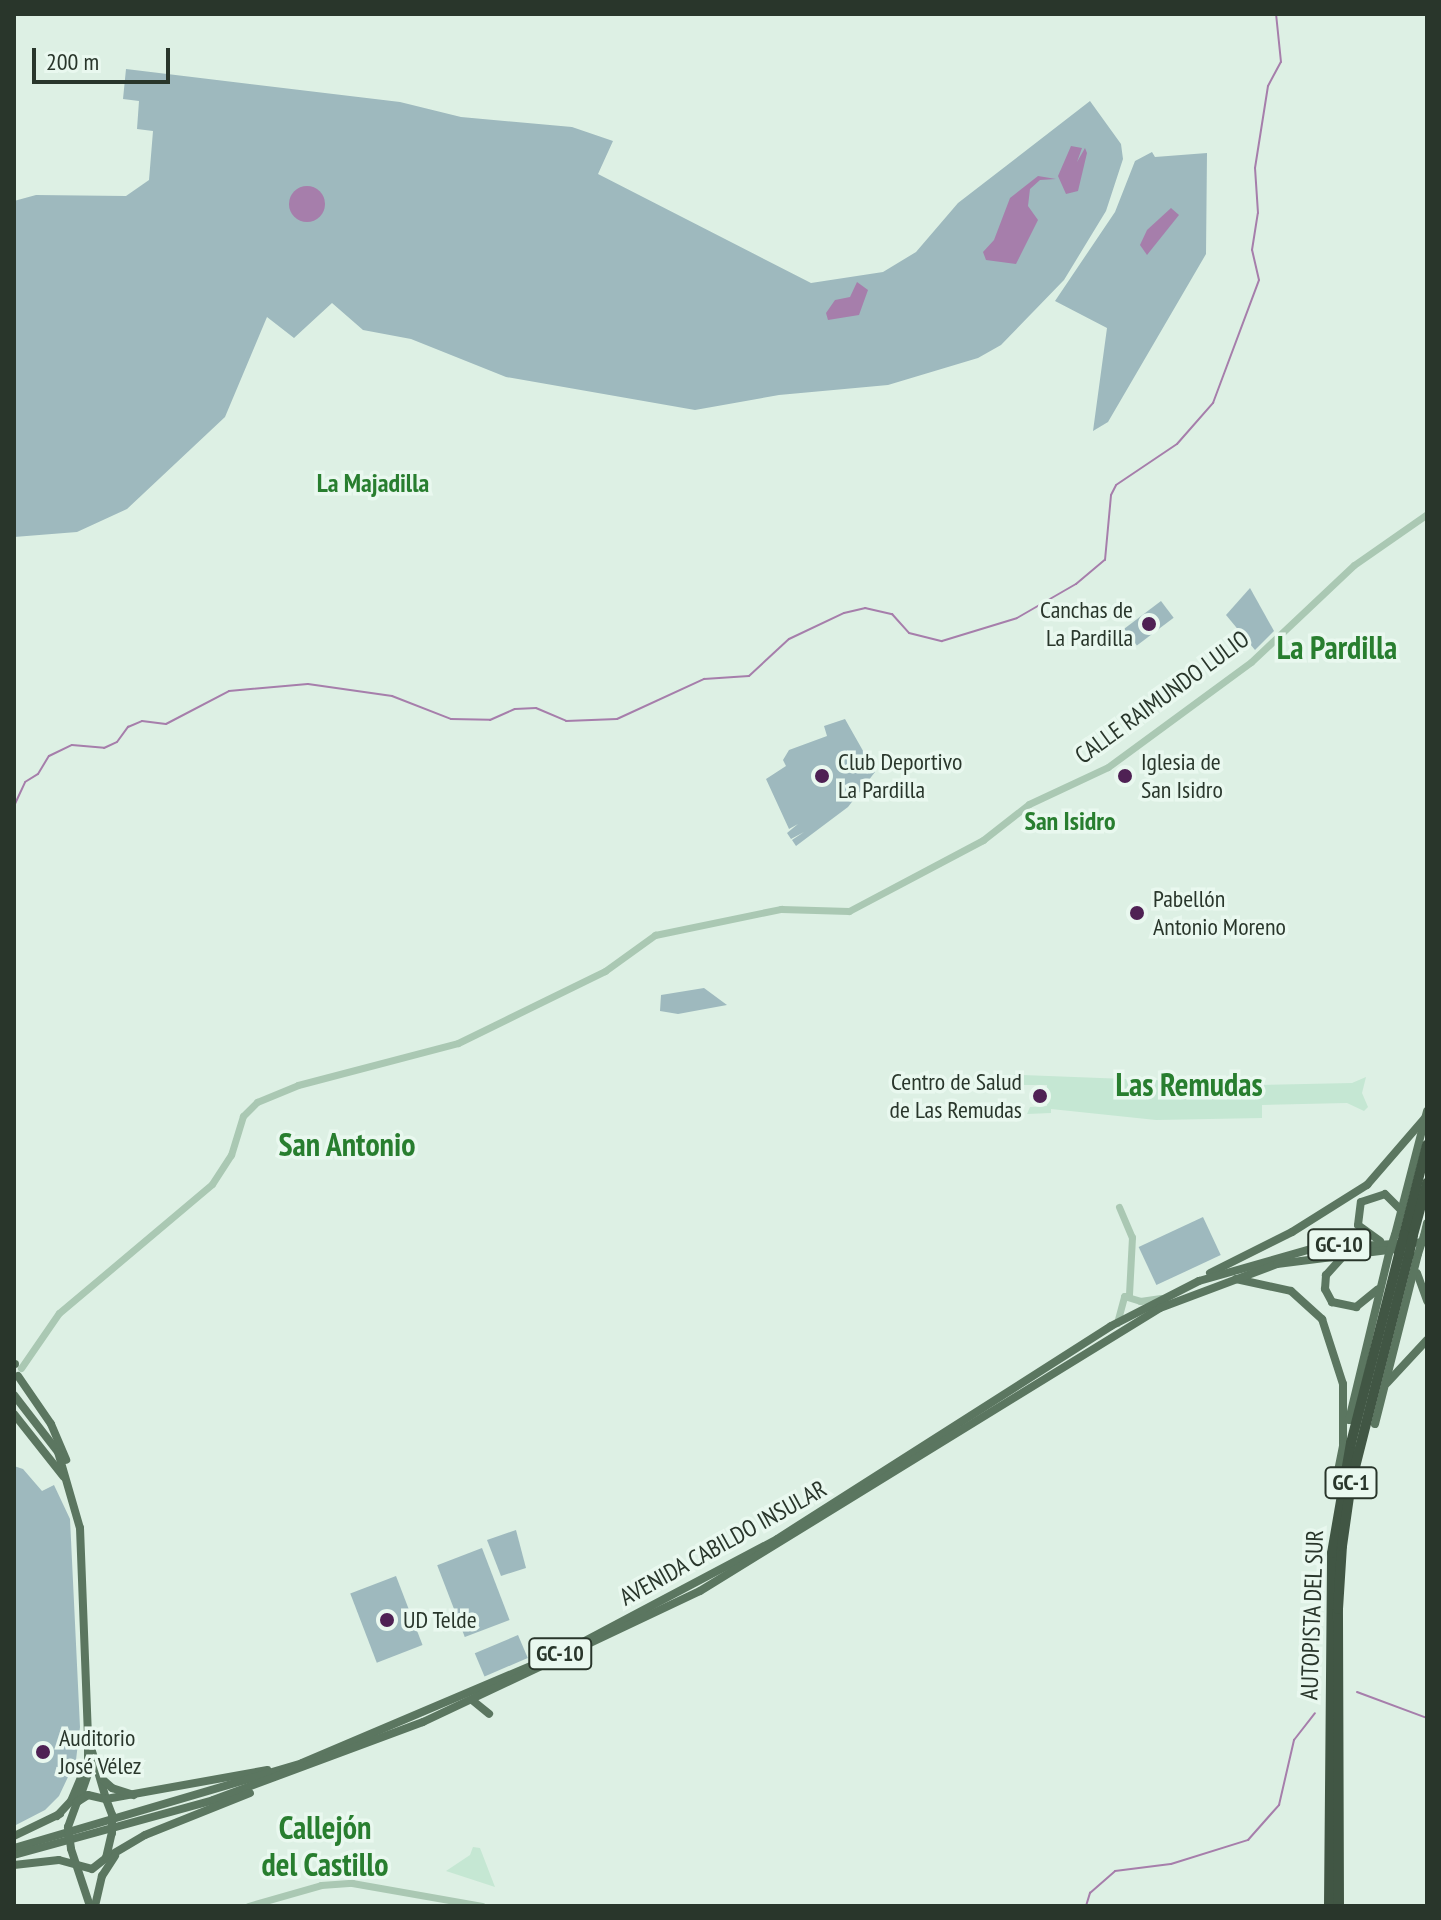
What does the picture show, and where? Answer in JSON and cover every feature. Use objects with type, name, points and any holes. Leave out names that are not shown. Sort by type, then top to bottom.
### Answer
[{"type":"highway","name":"AUTOPISTA DEL SUR","points":[[1329,1906],[1329,1585],[1351,1443],[1413,1247],[1427,1145]]},
{"type":"highway","name":"AUTOPISTA DEL SUR","points":[[1339,1906],[1338,1609],[1346,1516],[1427,1183]]},
{"type":"highway","points":[[1329,1585],[1326,1561],[1334,1491]]},
{"type":"highway","points":[[1338,1718],[1345,1673]]},
{"type":"main road","points":[[1401,1210],[1426,1114]]},
{"type":"main road","points":[[1199,1281],[1367,1185],[1426,1114]]},
{"type":"main road","points":[[1385,1242],[1361,1230],[1361,1202],[1385,1194],[1401,1210],[1413,1247],[1419,1287],[1427,1301]]},
{"type":"main road","points":[[1349,1252],[1326,1275],[1325,1289],[1332,1302],[1348,1309],[1363,1304],[1413,1247],[1427,1223]]},
{"type":"main road","name":"AVENIDA CABILDO INSULAR","points":[[14,1848],[300,1767],[551,1658],[683,1592],[847,1497],[1117,1323],[1199,1281],[1291,1253],[1385,1242],[1413,1247]]},
{"type":"main road","points":[[1375,1424],[1413,1247]]},
{"type":"main road","name":"AVENIDA CABILDO INSULAR","points":[[14,1855],[300,1767],[506,1685],[713,1583],[843,1508],[1110,1336],[1211,1285],[1277,1264],[1349,1252],[1413,1247]]},
{"type":"main road","points":[[1211,1285],[1237,1279],[1281,1287],[1322,1319],[1343,1384],[1343,1444]]},
{"type":"main road","points":[[1334,1491],[1382,1281]]},
{"type":"main road","points":[[1384,1387],[1427,1340]]},
{"type":"main road","points":[[16,1369],[61,1444],[74,1500],[84,1577],[88,1751],[78,1801],[68,1827],[71,1849],[93,1906]]},
{"type":"main road","points":[[14,1395],[58,1452],[74,1500]]},
{"type":"main road","points":[[14,1414],[55,1460],[74,1500]]},
{"type":"main road","points":[[506,1685],[510,1696]]},
{"type":"main road","points":[[472,1700],[489,1700]]},
{"type":"main road","points":[[472,1700],[489,1714]]},
{"type":"main road","points":[[88,1739],[112,1815],[112,1833],[93,1906]]},
{"type":"main road","points":[[57,1816],[77,1788],[88,1751]]},
{"type":"main road","points":[[14,1836],[94,1795],[106,1799],[139,1796],[300,1767]]},
{"type":"main road","points":[[14,1865],[48,1861],[78,1863],[92,1869],[127,1844],[300,1767]]},
{"type":"main road","points":[[98,1773],[112,1788],[139,1796]]},
{"type":"main road","points":[[93,1906],[102,1876],[127,1844]]},
{"type":"main road","points":[[48,1861],[76,1873],[89,1895]]},
{"type":"street","name":"CALLE RAIMUNDO LULIO","points":[[16,1369],[59,1313],[212,1184],[231,1155],[249,1108],[298,1085],[458,1043],[605,971],[655,935],[781,909],[849,911],[983,840],[1029,804],[1108,767],[1251,662],[1354,565],[1427,514]]},
{"type":"street","points":[[1117,1323],[1121,1304],[1130,1307],[1131,1297],[1132,1237],[1119,1207]]},
{"type":"street","points":[[1131,1297],[1161,1298]]},
{"type":"street","points":[[248,1906],[321,1885],[352,1883],[482,1906]]},
{"type":"shaded area","points":[[126,69],[400,102],[461,117],[572,127],[613,141],[598,174],[811,283],[883,272],[916,252],[958,203],[1090,101],[1121,144],[1123,159],[1106,211],[1064,280],[1001,345],[978,358],[888,385],[779,395],[695,410],[506,377],[411,339],[363,330],[332,303],[294,338],[267,317],[225,417],[127,509],[77,532],[14,537],[14,201],[36,195],[126,196],[149,180],[153,131],[137,129],[139,101],[123,99]]},
{"type":"shaded area","points":[[1071,146],[1082,148],[1077,162],[1085,148],[1087,153],[1078,191],[1066,194],[1058,176]]},
{"type":"shaded area","points":[[1152,152],[1155,157],[1207,153],[1206,254],[1108,422],[1093,431],[1107,328],[1055,301],[1115,212],[1135,161]]},
{"type":"shaded area","points":[[1038,176],[1056,179],[1040,180],[1030,189],[1028,206],[1038,220],[1016,264],[986,260],[983,252],[994,240],[1010,198]]},
{"type":"shaded area","points":[[307,186],[319,192],[325,204],[319,216],[307,222],[295,216],[289,204],[295,192]]},
{"type":"shaded area","points":[[1171,208],[1179,215],[1147,255],[1140,245],[1147,230]]},
{"type":"shaded area","points":[[857,282],[868,290],[859,315],[828,320],[826,313],[835,300],[850,297]]},
{"type":"shaded area","points":[[1250,588],[1274,631],[1255,650],[1226,615]]},
{"type":"shaded area","name":"Canchas de La Pardilla","points":[[1161,601],[1174,618],[1137,645],[1124,629]]},
{"type":"shaded area","name":"Club Deportivo La Pardilla","points":[[845,719],[875,772],[848,807],[796,846],[792,840],[804,832],[791,839],[787,833],[798,824],[789,829],[766,779],[786,766],[783,760],[789,750],[827,736],[824,726]]},
{"type":"shaded area","points":[[704,988],[727,1005],[678,1014],[660,1011],[661,995]]},
{"type":"shaded area","points":[[996,1074],[1204,1082],[1205,1086],[1352,1083],[1366,1077],[1362,1093],[1368,1107],[1364,1111],[1347,1103],[1262,1105],[1262,1118],[1156,1120],[1051,1109],[1051,1113],[1027,1114],[1030,1107],[1047,1106],[1047,1085],[1005,1085]]},
{"type":"shaded area","points":[[1203,1217],[1221,1255],[1156,1285],[1139,1247]]},
{"type":"shaded area","points":[[14,1466],[23,1469],[42,1491],[54,1485],[70,1519],[80,1727],[76,1760],[59,1796],[45,1810],[14,1826]]},
{"type":"shaded area","points":[[516,1530],[526,1568],[501,1576],[487,1540]]},
{"type":"shaded area","points":[[482,1548],[510,1620],[465,1637],[437,1565]]},
{"type":"shaded area","name":"UD Telde","points":[[396,1576],[423,1645],[377,1663],[350,1594]]},
{"type":"shaded area","points":[[518,1635],[528,1658],[485,1676],[475,1653]]},
{"type":"shaded area","points":[[473,1847],[480,1848],[495,1887],[446,1871],[470,1855]]},
{"type":"waterway","points":[[14,806],[25,782],[38,774],[49,756],[72,745],[104,748],[117,742],[128,727],[142,721],[166,724],[229,691],[308,684],[392,696],[451,719],[490,720],[515,709],[536,708],[566,721],[617,719],[704,679],[749,676],[789,639],[844,613],[865,608],[892,614],[909,633],[942,641],[1017,618],[1076,584],[1105,560],[1111,495],[1116,485],[1177,444],[1213,403],[1259,280],[1252,250],[1258,213],[1255,168],[1268,86],[1281,62],[1276,14]]},
{"type":"waterway","points":[[1357,1692],[1427,1718]]},
{"type":"waterway","points":[[1086,1906],[1090,1893],[1115,1871],[1171,1864],[1248,1840],[1279,1805],[1294,1740],[1315,1713]]},
{"type":"place","name":"Canchas de La Pardilla","points":[[1149,624]]},
{"type":"place","name":"Club Deportivo La Pardilla","points":[[822,776]]},
{"type":"place","name":"Iglesia de San Isidro","points":[[1125,776]]},
{"type":"place","name":"Pabellón Antonio Moreno","points":[[1137,913]]},
{"type":"place","name":"Centro de Salud de Las Remudas","points":[[1040,1096]]},
{"type":"place","name":"UD Telde","points":[[387,1620]]},
{"type":"place","name":"Auditorio José Vélez","points":[[43,1752]]},
{"type":"district","name":"La Majadilla","points":[[373,483]]},
{"type":"district","name":"La Pardilla","points":[[1337,647]]},
{"type":"district","name":"San Isidro","points":[[1070,821]]},
{"type":"district","name":"Las Remudas","points":[[1189,1084]]},
{"type":"district","name":"San Antonio","points":[[347,1144]]},
{"type":"district","name":"Callejón del Castillo","points":[[325,1846]]}]
